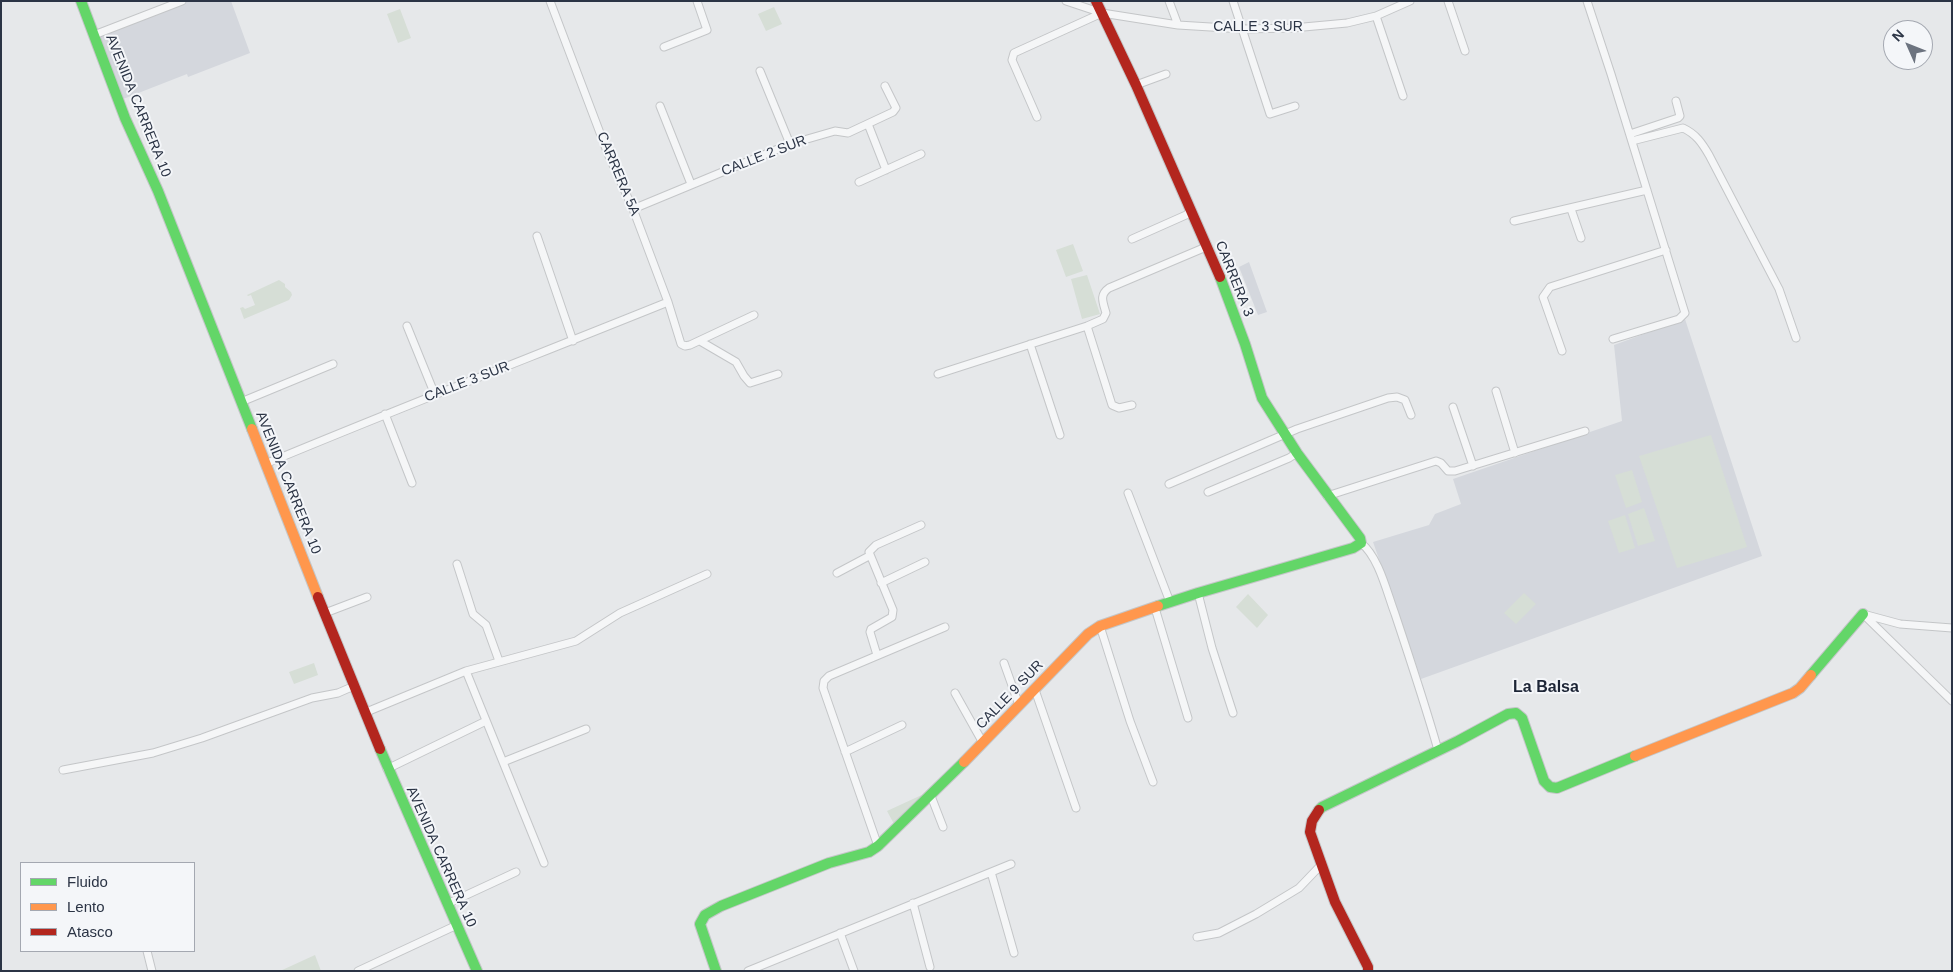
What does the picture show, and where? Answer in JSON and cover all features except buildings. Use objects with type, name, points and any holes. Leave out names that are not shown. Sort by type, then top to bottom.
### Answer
[{"type":"street","name":"AVENIDA CARRERA 10","points":[[81,1],[125,118],[158,191],[364,713],[477,971]]},
{"type":"street","points":[[94,35],[182,1]]},
{"type":"street","name":"CARRERA 5A","points":[[550,1],[578,86],[633,209],[668,302],[681,344],[686,346],[700,341]]},
{"type":"street","points":[[664,47],[707,30],[697,1]]},
{"type":"street","name":"CALLE 3 SUR","points":[[1066,1],[1102,13],[1178,25],[1243,29],[1348,24],[1376,16],[1410,1]]},
{"type":"street","name":"CARRERA 3","points":[[1096,1],[1136,85],[1192,211],[1206,248],[1214,262],[1245,344],[1262,398],[1297,453],[1360,538],[1361,543]]},
{"type":"street","points":[[1169,1],[1178,25]]},
{"type":"street","points":[[1233,1],[1270,114],[1295,106]]},
{"type":"street","points":[[1448,1],[1465,51]]},
{"type":"street","points":[[1587,1],[1685,313],[1679,319],[1613,339]]},
{"type":"street","points":[[1036,117],[1012,60],[1014,53],[1102,13]]},
{"type":"street","points":[[1376,16],[1403,96]]},
{"type":"street","points":[[760,71],[790,144]]},
{"type":"street","points":[[1136,85],[1166,74]]},
{"type":"street","name":"CALLE 2 SUR","points":[[633,209],[790,144],[835,131],[848,133],[895,111],[896,108],[885,86]]},
{"type":"street","points":[[1631,138],[1678,118],[1680,116],[1676,101]]},
{"type":"street","points":[[660,106],[691,184]]},
{"type":"street","points":[[868,124],[886,170]]},
{"type":"street","points":[[1631,138],[1683,128],[1697,137],[1706,150],[1779,289],[1796,338]]},
{"type":"street","points":[[859,182],[921,154]]},
{"type":"street","points":[[1514,221],[1647,190]]},
{"type":"street","points":[[1571,209],[1581,238]]},
{"type":"street","points":[[1132,239],[1192,211]]},
{"type":"street","points":[[537,236],[572,341]]},
{"type":"street","points":[[938,374],[1087,326],[1106,316],[1101,297],[1103,292],[1109,288],[1206,248]]},
{"type":"street","points":[[1562,350],[1543,297],[1550,287],[1666,250]]},
{"type":"street","name":"CALLE 3 SUR","points":[[266,464],[385,414],[668,302]]},
{"type":"street","points":[[700,341],[754,315]]},
{"type":"street","points":[[407,326],[435,395]]},
{"type":"street","points":[[1087,326],[1112,405],[1119,408],[1132,405]]},
{"type":"street","points":[[700,341],[736,362],[750,383],[778,374]]},
{"type":"street","points":[[1030,344],[1060,435]]},
{"type":"street","points":[[241,402],[333,364]]},
{"type":"street","points":[[1496,390],[1515,453]]},
{"type":"street","points":[[1169,484],[1285,435],[1393,397],[1405,400],[1412,415]]},
{"type":"street","points":[[1453,407],[1473,466]]},
{"type":"street","points":[[385,414],[412,483]]},
{"type":"street","points":[[1328,496],[1436,461],[1452,472],[1585,432]]},
{"type":"street","points":[[1208,492],[1297,453]]},
{"type":"street","points":[[1128,493],[1170,602]]},
{"type":"street","points":[[877,656],[870,632],[871,629],[892,617],[893,614],[869,556],[871,548],[921,524]]},
{"type":"street","points":[[1361,543],[1370,552],[1385,586],[1419,683],[1438,750]]},
{"type":"street","name":"CALLE 9 SUR","points":[[716,971],[700,924],[705,914],[829,863],[870,852],[931,796],[1088,634],[1100,626],[1198,593],[1352,548],[1361,543]]},
{"type":"street","points":[[837,573],[869,556]]},
{"type":"street","points":[[881,582],[925,562]]},
{"type":"street","points":[[457,564],[473,614],[486,625],[499,661]]},
{"type":"street","points":[[364,713],[466,671],[576,641],[620,613],[707,574]]},
{"type":"street","points":[[1198,593],[1212,648],[1233,713]]},
{"type":"street","points":[[325,613],[367,598]]},
{"type":"street","points":[[1154,608],[1188,718]]},
{"type":"street","points":[[1368,971],[1368,967],[1335,902],[1310,832],[1314,815],[1322,807],[1458,741],[1508,714],[1516,713],[1522,718],[1544,781],[1550,787],[1557,788],[1793,692],[1800,688],[1863,614]]},
{"type":"street","points":[[1863,614],[1900,624],[1952,628]]},
{"type":"street","points":[[1863,614],[1952,701]]},
{"type":"street","points":[[1100,626],[1130,721],[1154,782]]},
{"type":"street","points":[[878,846],[823,688],[824,681],[829,676],[945,627]]},
{"type":"street","points":[[1004,663],[1019,705]]},
{"type":"street","points":[[466,671],[544,863]]},
{"type":"street","points":[[63,770],[153,753],[202,738],[312,698],[338,693],[354,686]]},
{"type":"street","points":[[1035,690],[1076,808]]},
{"type":"street","points":[[955,693],[983,743]]},
{"type":"street","points":[[387,769],[486,721]]},
{"type":"street","points":[[845,752],[902,725]]},
{"type":"street","points":[[503,762],[586,729]]},
{"type":"street","points":[[931,796],[943,828]]},
{"type":"street","points":[[748,971],[1012,864]]},
{"type":"street","points":[[1197,937],[1219,933],[1256,914],[1298,888],[1322,864]]},
{"type":"street","points":[[448,904],[516,872]]},
{"type":"street","points":[[991,872],[1014,952]]},
{"type":"street","points":[[913,904],[930,967]]},
{"type":"street","points":[[358,970],[457,925]]},
{"type":"street","points":[[840,933],[854,971]]},
{"type":"street","points":[[147,952],[152,971]]},
{"type":"shaded area","points":[[182,1],[231,1],[250,53],[188,77],[187,74],[118,101],[94,35]]},
{"type":"shaded area","points":[[774,7],[782,24],[766,31],[758,14]]},
{"type":"shaded area","points":[[400,9],[411,38],[398,43],[387,14]]},
{"type":"shaded area","points":[[1073,244],[1083,271],[1066,277],[1056,250]]},
{"type":"shaded area","points":[[1249,262],[1267,312],[1258,315],[1239,267]]},
{"type":"shaded area","points":[[1087,275],[1100,314],[1082,319],[1071,279]]},
{"type":"shaded area","points":[[279,280],[291,292],[292,295],[289,300],[244,319],[240,308],[243,307],[245,309],[255,305],[251,295],[247,295]]},
{"type":"shaded area","points":[[1685,319],[1762,556],[1421,679],[1373,542],[1429,525],[1435,514],[1461,504],[1453,479],[1622,421],[1614,345]]},
{"type":"shaded area","points":[[1711,435],[1747,547],[1677,568],[1639,456]]},
{"type":"shaded area","points":[[1632,470],[1642,502],[1626,508],[1615,475]]},
{"type":"shaded area","points":[[1644,508],[1655,541],[1638,546],[1628,514]]},
{"type":"shaded area","points":[[1625,515],[1635,548],[1619,553],[1608,521]]},
{"type":"shaded area","points":[[1524,593],[1536,604],[1516,624],[1504,613]]},
{"type":"shaded area","points":[[1248,594],[1268,615],[1257,628],[1236,607]]},
{"type":"shaded area","points":[[314,663],[318,675],[294,684],[289,672]]},
{"type":"shaded area","points":[[926,793],[894,824],[887,811]]},
{"type":"shaded area","points":[[315,955],[321,971],[280,971]]},
{"type":"traffic: fast","points":[[81,1],[125,118],[158,191],[252,429]]},
{"type":"traffic: fast","points":[[1158,606],[1353,548],[1361,543],[1360,538],[1297,453],[1262,398],[1245,344],[1220,277]]},
{"type":"traffic: fast","points":[[1811,675],[1863,614]]},
{"type":"traffic: fast","points":[[1319,810],[1508,714],[1516,713],[1522,718],[1544,781],[1550,787],[1557,788],[1635,756]]},
{"type":"traffic: fast","points":[[380,749],[477,971]]},
{"type":"traffic: fast","points":[[716,971],[700,924],[705,915],[721,906],[829,863],[869,852],[878,846],[964,762]]},
{"type":"traffic: slow","points":[[252,429],[318,597]]},
{"type":"traffic: slow","points":[[964,762],[1088,634],[1100,626],[1158,606]]},
{"type":"traffic: slow","points":[[1635,756],[1793,693],[1811,675]]},
{"type":"traffic: jam","points":[[1096,1],[1136,85],[1220,277]]},
{"type":"traffic: jam","points":[[318,597],[380,749]]},
{"type":"traffic: jam","points":[[1319,810],[1312,821],[1310,832],[1335,902],[1368,967],[1368,971]]},
{"type":"district","name":"La Balsa","points":[[1546,688]]}]
